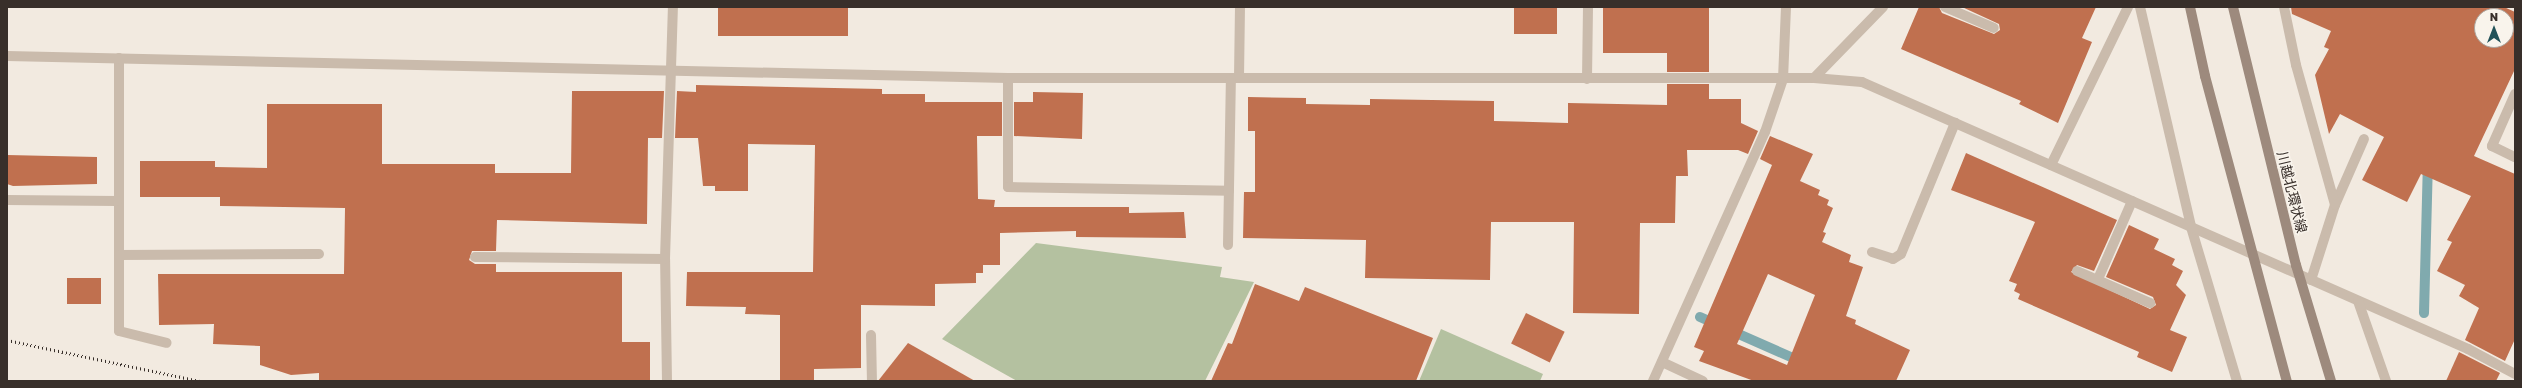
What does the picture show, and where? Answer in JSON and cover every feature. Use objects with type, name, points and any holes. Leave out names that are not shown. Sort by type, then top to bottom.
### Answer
[{"type":"main road","points":[[2190,7],[2206,84],[2287,381]]},
{"type":"main road","name":"川越北環状線","points":[[2234,7],[2296,265],[2331,381]]},
{"type":"street","points":[[667,381],[665,259],[673,7]]},
{"type":"street","points":[[1228,245],[1229,191],[1240,7]]},
{"type":"street","points":[[1587,79],[1588,7]]},
{"type":"street","points":[[1652,381],[1662,362],[1764,132],[1783,79],[1786,7]]},
{"type":"street","points":[[1814,78],[1883,7]]},
{"type":"street","points":[[1945,7],[1994,28]]},
{"type":"street","points":[[2051,165],[2128,7]]},
{"type":"street","points":[[2140,7],[2191,227],[2237,381]]},
{"type":"street","points":[[2284,7],[2335,205]]},
{"type":"street","points":[[7,56],[1008,78],[1814,78],[1862,82],[2468,349],[2515,374]]},
{"type":"street","points":[[119,58],[117,201],[119,331],[167,343]]},
{"type":"street","points":[[1008,78],[1008,187],[1229,191]]},
{"type":"street","points":[[2515,94],[2492,146],[2515,157]]},
{"type":"street","points":[[1872,252],[1893,259],[1901,254],[1956,124]]},
{"type":"street","points":[[2311,280],[2335,205],[2364,138]]},
{"type":"street","points":[[7,200],[117,201]]},
{"type":"street","points":[[2098,279],[2132,201]]},
{"type":"street","points":[[119,255],[319,254]]},
{"type":"street","points":[[475,257],[665,259]]},
{"type":"street","points":[[2077,271],[2098,279],[2150,304]]},
{"type":"street","points":[[2358,301],[2386,381]]},
{"type":"street","points":[[871,335],[872,381]]},
{"type":"street","points":[[1662,362],[1703,381]]},
{"type":"green space","points":[[1036,243],[1222,267],[1220,277],[1254,282],[1205,381],[1017,381],[942,339]]},
{"type":"green space","points":[[1441,329],[1543,374],[1540,381],[1419,381]]},
{"type":"building","points":[[718,7],[848,7],[848,36],[718,36]]},
{"type":"building","points":[[1514,7],[1557,7],[1557,34],[1514,34]]},
{"type":"building","points":[[1603,7],[1709,7],[1709,72],[1667,72],[1667,53],[1603,53]]},
{"type":"building","points":[[1919,7],[1939,7],[1942,13],[1994,34],[2000,30],[1999,24],[1962,7],[2096,7],[2082,38],[2092,42],[2058,123],[2019,104],[2021,101],[1901,49]]},
{"type":"building","points":[[2291,7],[2506,8],[2474,8],[2474,48],[2514,48],[2515,12],[2515,69],[2474,156],[2515,174],[2515,339],[2505,361],[2465,340],[2479,308],[2459,296],[2465,285],[2437,271],[2452,242],[2447,240],[2471,196],[2421,174],[2407,202],[2362,180],[2384,137],[2340,114],[2329,134],[2315,75],[2329,49],[2324,47],[2331,31],[2292,14]]},
{"type":"building","points":[[1667,84],[1709,84],[1709,99],[1741,99],[1741,123],[1758,131],[1748,154],[1738,150],[1687,150],[1688,176],[1676,176],[1675,223],[1640,223],[1639,314],[1573,313],[1574,222],[1491,222],[1490,280],[1365,278],[1366,240],[1243,238],[1244,192],[1255,192],[1255,131],[1248,131],[1248,97],[1306,98],[1306,104],[1370,105],[1370,99],[1494,101],[1494,121],[1568,123],[1568,103],[1667,105]]},
{"type":"building","points":[[696,85],[882,89],[882,94],[925,94],[925,102],[1002,102],[1002,136],[977,136],[978,199],[995,200],[994,207],[1129,207],[1129,213],[1184,212],[1186,238],[1076,237],[1076,231],[1000,233],[1000,265],[983,265],[983,273],[976,273],[976,283],[935,284],[935,306],[861,305],[861,368],[814,369],[814,381],[780,381],[780,315],[745,314],[746,307],[686,306],[687,272],[813,272],[815,145],[748,144],[748,191],[715,191],[715,186],[703,186],[698,138],[675,138],[677,91],[696,92]]},
{"type":"building","points":[[572,91],[664,91],[662,138],[648,138],[647,224],[497,220],[496,251],[472,251],[469,260],[475,264],[496,264],[496,272],[622,272],[622,342],[650,342],[650,381],[319,381],[319,373],[291,375],[260,365],[260,346],[213,344],[214,324],[159,325],[158,274],[344,274],[345,208],[220,206],[220,197],[140,197],[140,161],[215,161],[215,167],[267,168],[267,104],[382,104],[382,164],[495,164],[495,173],[571,173]]},
{"type":"building","points":[[1033,92],[1083,93],[1082,139],[1014,136],[1014,102],[1033,102]]},
{"type":"building","points":[[1770,136],[1813,154],[1800,181],[1820,190],[1818,195],[1829,200],[1827,205],[1833,208],[1823,232],[1826,233],[1822,242],[1851,255],[1849,262],[1863,267],[1846,316],[1856,320],[1855,324],[1910,350],[1896,381],[1754,381],[1699,361],[1704,351],[1694,347],[1772,165],[1760,159]],"holes":[[[1768,274],[1815,295],[1787,365],[1737,344]]]},
{"type":"building","points":[[1966,153],[2117,220],[2094,271],[2077,265],[2071,272],[2150,309],[2156,305],[2153,297],[2106,277],[2129,225],[2159,239],[2154,249],[2175,259],[2172,265],[2183,271],[2176,285],[2186,295],[2170,330],[2187,337],[2172,372],[2137,357],[2139,352],[2018,299],[2020,294],[2014,291],[2017,284],[2009,281],[2035,222],[1951,190]]},
{"type":"building","points":[[7,155],[97,157],[97,184],[13,186],[7,184]]},
{"type":"building","points":[[67,278],[101,278],[101,304],[67,304]]},
{"type":"building","points":[[1255,284],[1299,301],[1305,287],[1433,338],[1416,381],[1211,381],[1228,343],[1232,344]]},
{"type":"building","points":[[1526,313],[1565,332],[1550,362],[1511,344]]},
{"type":"building","points":[[908,343],[975,381],[878,381]]},
{"type":"building","points":[[2459,352],[2500,373],[2496,381],[2446,381]]},
{"type":"waterway","points":[[2424,313],[2428,163]]},
{"type":"waterway","points":[[1700,317],[1802,362]]},
{"type":"railway","points":[[7,340],[200,381]]}]
